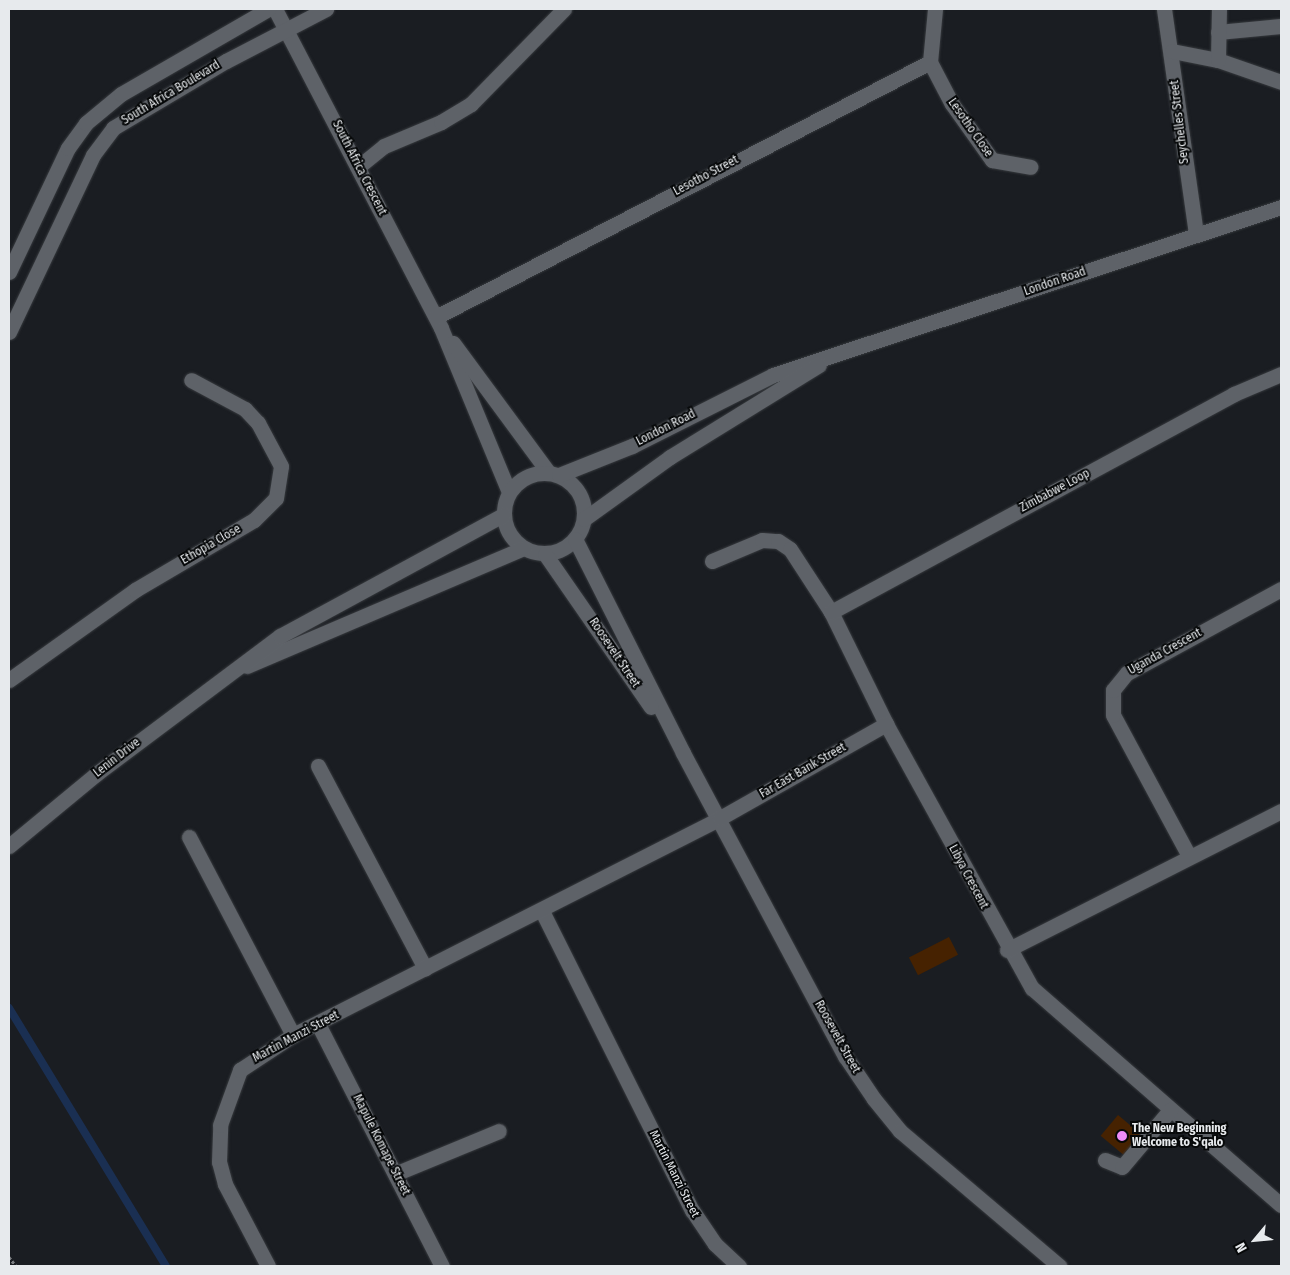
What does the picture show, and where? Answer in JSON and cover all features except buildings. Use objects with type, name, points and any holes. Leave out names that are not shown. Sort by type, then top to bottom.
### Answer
[{"type":"street","name":"South Africa Boulevard","points":[[9,272],[68,148],[86,123],[121,94],[268,9]]},
{"type":"street","name":"South Africa Crescent","points":[[275,9],[288,30],[438,322],[509,492]]},
{"type":"street","name":"South Africa Boulevard","points":[[9,332],[92,156],[113,128],[186,83],[326,9]]},
{"type":"street","points":[[358,167],[384,146],[441,122],[471,104],[564,9]]},
{"type":"street","points":[[930,62],[935,9]]},
{"type":"street","name":"Seychelles Street","points":[[1164,9],[1172,51],[1196,234]]},
{"type":"street","points":[[1218,60],[1219,9]]},
{"type":"street","points":[[1218,32],[1281,26]]},
{"type":"street","points":[[1172,51],[1218,60],[1281,82]]},
{"type":"street","name":"Lesotho Close","points":[[930,62],[952,104],[992,160],[1030,167]]},
{"type":"street","name":"Lesotho Street","points":[[438,322],[930,62]]},
{"type":"street","name":"London Road","points":[[554,474],[611,456],[773,375],[1281,207]]},
{"type":"street","name":"South Africa Crescent","points":[[438,322],[554,474]]},
{"type":"street","name":"London Road","points":[[584,519],[662,462],[783,392],[828,358]]},
{"type":"street","name":"Zimbabwe Loop","points":[[831,612],[1226,398],[1281,374]]},
{"type":"street","name":"Ethopia Close","points":[[9,680],[135,590],[254,520],[276,498],[281,466],[258,423],[245,409],[191,380]]},
{"type":"street","points":[[554,474],[579,493],[584,519],[575,539],[545,554],[524,548],[513,540],[503,515],[509,492],[526,476],[554,474]]},
{"type":"street","points":[[227,673],[322,611],[503,515]]},
{"type":"street","name":"Roosevelt Street","points":[[575,539],[683,753],[720,818],[845,1056],[874,1099],[900,1131],[1058,1266]]},
{"type":"street","name":"Libya Crescent","points":[[712,561],[746,545],[778,541],[805,567],[831,612],[886,724],[1007,950],[1044,1000],[1281,1205]]},
{"type":"street","points":[[227,673],[524,548]]},
{"type":"street","name":"Roosevelt Street","points":[[545,554],[683,753]]},
{"type":"street","name":"Uganda Crescent","points":[[1189,856],[1113,715],[1113,690],[1127,673],[1281,589]]},
{"type":"street","name":"Lenin Drive","points":[[9,846],[227,673]]},
{"type":"street","name":"Far East Bank Street","points":[[720,818],[886,724]]},
{"type":"street","points":[[318,766],[425,968]]},
{"type":"street","points":[[1007,950],[1281,811]]},
{"type":"street","name":"Martin Manzi Street","points":[[268,1266],[225,1184],[218,1141],[227,1097],[240,1070],[293,1036],[425,968],[542,911],[720,818]]},
{"type":"street","points":[[189,837],[293,1036]]},
{"type":"street","name":"Martin Manzi Street","points":[[542,911],[692,1210],[715,1244],[739,1266]]},
{"type":"street","name":"Mapule Komape Street","points":[[318,1024],[397,1173],[442,1266]]},
{"type":"street","points":[[1104,1160],[1122,1167],[1170,1110]]},
{"type":"street","points":[[397,1173],[499,1131]]},
{"type":"path","points":[[9,1257],[16,1266]]},
{"type":"waterway","points":[[9,1008],[166,1266]]},
{"type":"place","name":"The New Beginning Welcome to S'qalo","points":[[1122,1136]]}]
